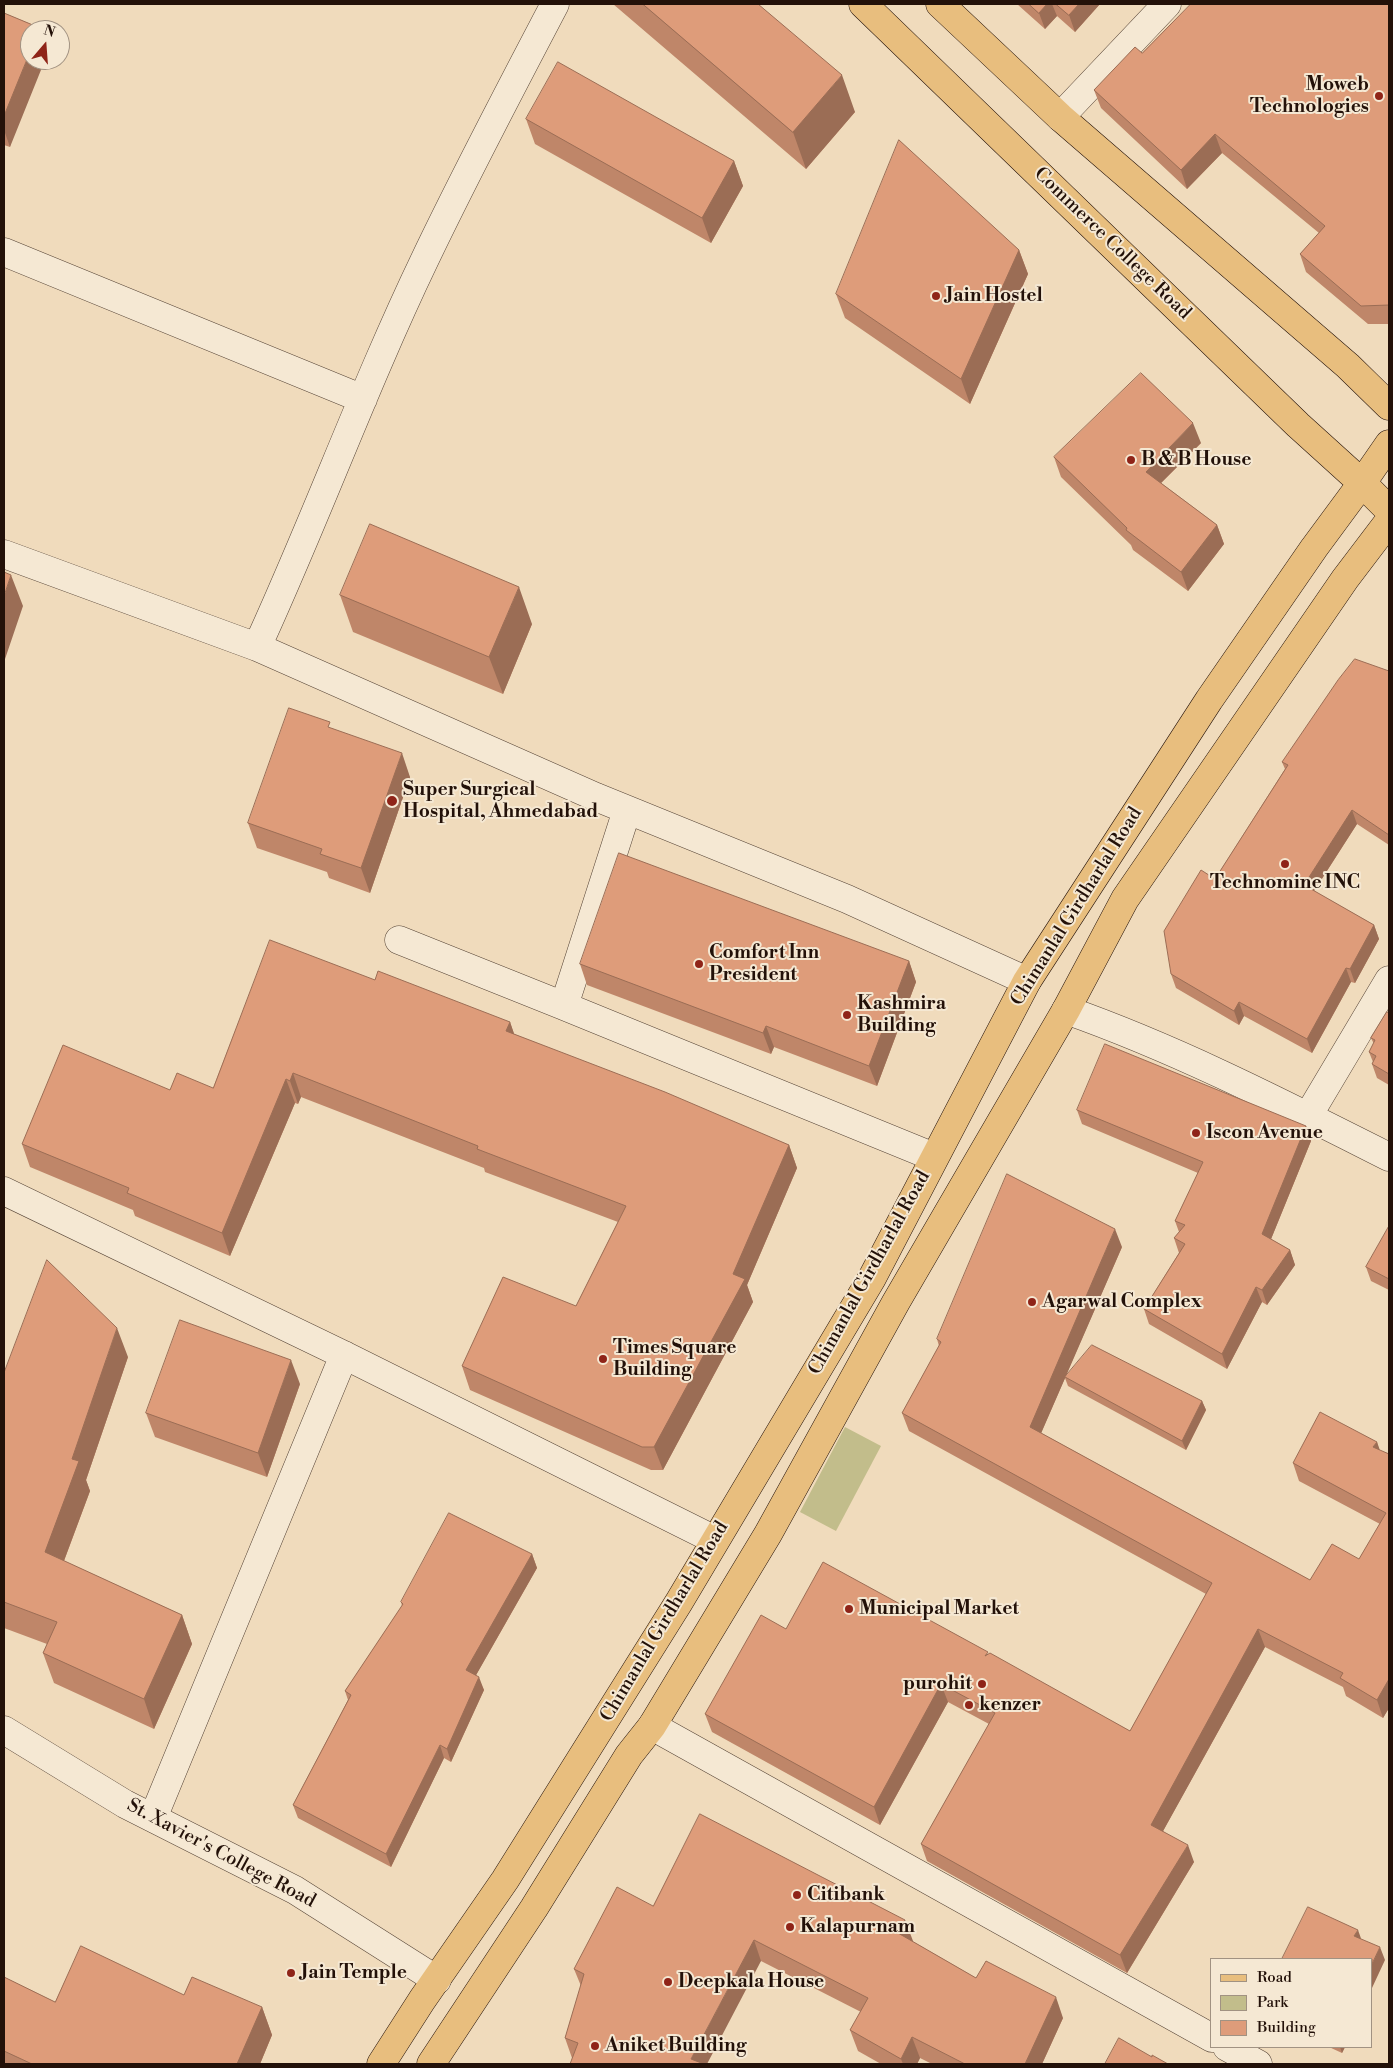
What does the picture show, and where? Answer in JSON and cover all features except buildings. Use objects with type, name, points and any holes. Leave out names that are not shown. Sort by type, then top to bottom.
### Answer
[{"type":"main road","name":"Commerce College Road","points":[[863,4],[1298,425],[1389,510]]},
{"type":"main road","points":[[940,4],[1060,117],[1348,366],[1389,406]]},
{"type":"main road","name":"Chimanlal Girdharlal Road","points":[[381,2064],[422,2000],[505,1880],[715,1540],[872,1278],[1027,981],[1210,700],[1314,548],[1389,444]]},
{"type":"main road","name":"Chimanlal Girdharlal Road","points":[[431,2064],[534,1908],[629,1755],[652,1726],[768,1534],[896,1302],[1066,1010],[1125,899],[1345,579],[1389,521]]},
{"type":"street","points":[[256,647],[280,596],[363,399],[425,260],[507,94],[555,4]]},
{"type":"street","points":[[1060,117],[1167,4]]},
{"type":"street","points":[[4,252],[363,399]]},
{"type":"street","points":[[4,554],[256,647],[627,810],[847,899],[1027,981]]},
{"type":"street","points":[[564,1006],[627,810]]},
{"type":"street","points":[[400,940],[934,1157]]},
{"type":"street","points":[[1308,1116],[1389,980]]},
{"type":"street","points":[[1066,1010],[1121,1029],[1308,1116],[1389,1157]]},
{"type":"street","points":[[4,1191],[344,1355],[715,1540]]},
{"type":"street","points":[[153,1818],[344,1355]]},
{"type":"street","points":[[652,1726],[1210,2037]]},
{"type":"street","name":"St. Xavier's College Road","points":[[4,1730],[125,1804],[295,1890],[437,1980]]},
{"type":"street","points":[[1229,2048],[1258,2064]]},
{"type":"green space","points":[[845,1427],[881,1446],[836,1531],[800,1512]]},
{"type":"place","name":"Moweb Technologies","points":[[1379,96]]},
{"type":"place","name":"Jain Hostel","points":[[936,296]]},
{"type":"place","name":"B & B House","points":[[1131,460]]},
{"type":"place","name":"Super Surgical Hospital, Ahmedabad","points":[[392,801]]},
{"type":"place","name":"Technomine INC","points":[[1285,864]]},
{"type":"place","name":"Comfort Inn President","points":[[699,964]]},
{"type":"place","name":"Kashmira Building","points":[[847,1015]]},
{"type":"place","name":"Iscon Avenue","points":[[1196,1133]]},
{"type":"place","name":"Agarwal Complex","points":[[1032,1302]]},
{"type":"place","name":"Times Square Building","points":[[603,1359]]},
{"type":"place","name":"Municipal Market","points":[[849,1609]]},
{"type":"place","name":"purohit","points":[[982,1684]]},
{"type":"place","name":"kenzer","points":[[969,1705]]},
{"type":"place","name":"Citibank","points":[[797,1895]]},
{"type":"place","name":"Kalapurnam","points":[[790,1927]]},
{"type":"place","name":"Jain Temple","points":[[291,1973]]},
{"type":"place","name":"Deepkala House","points":[[668,1982]]},
{"type":"place","name":"Aniket Building","points":[[595,2046]]}]
